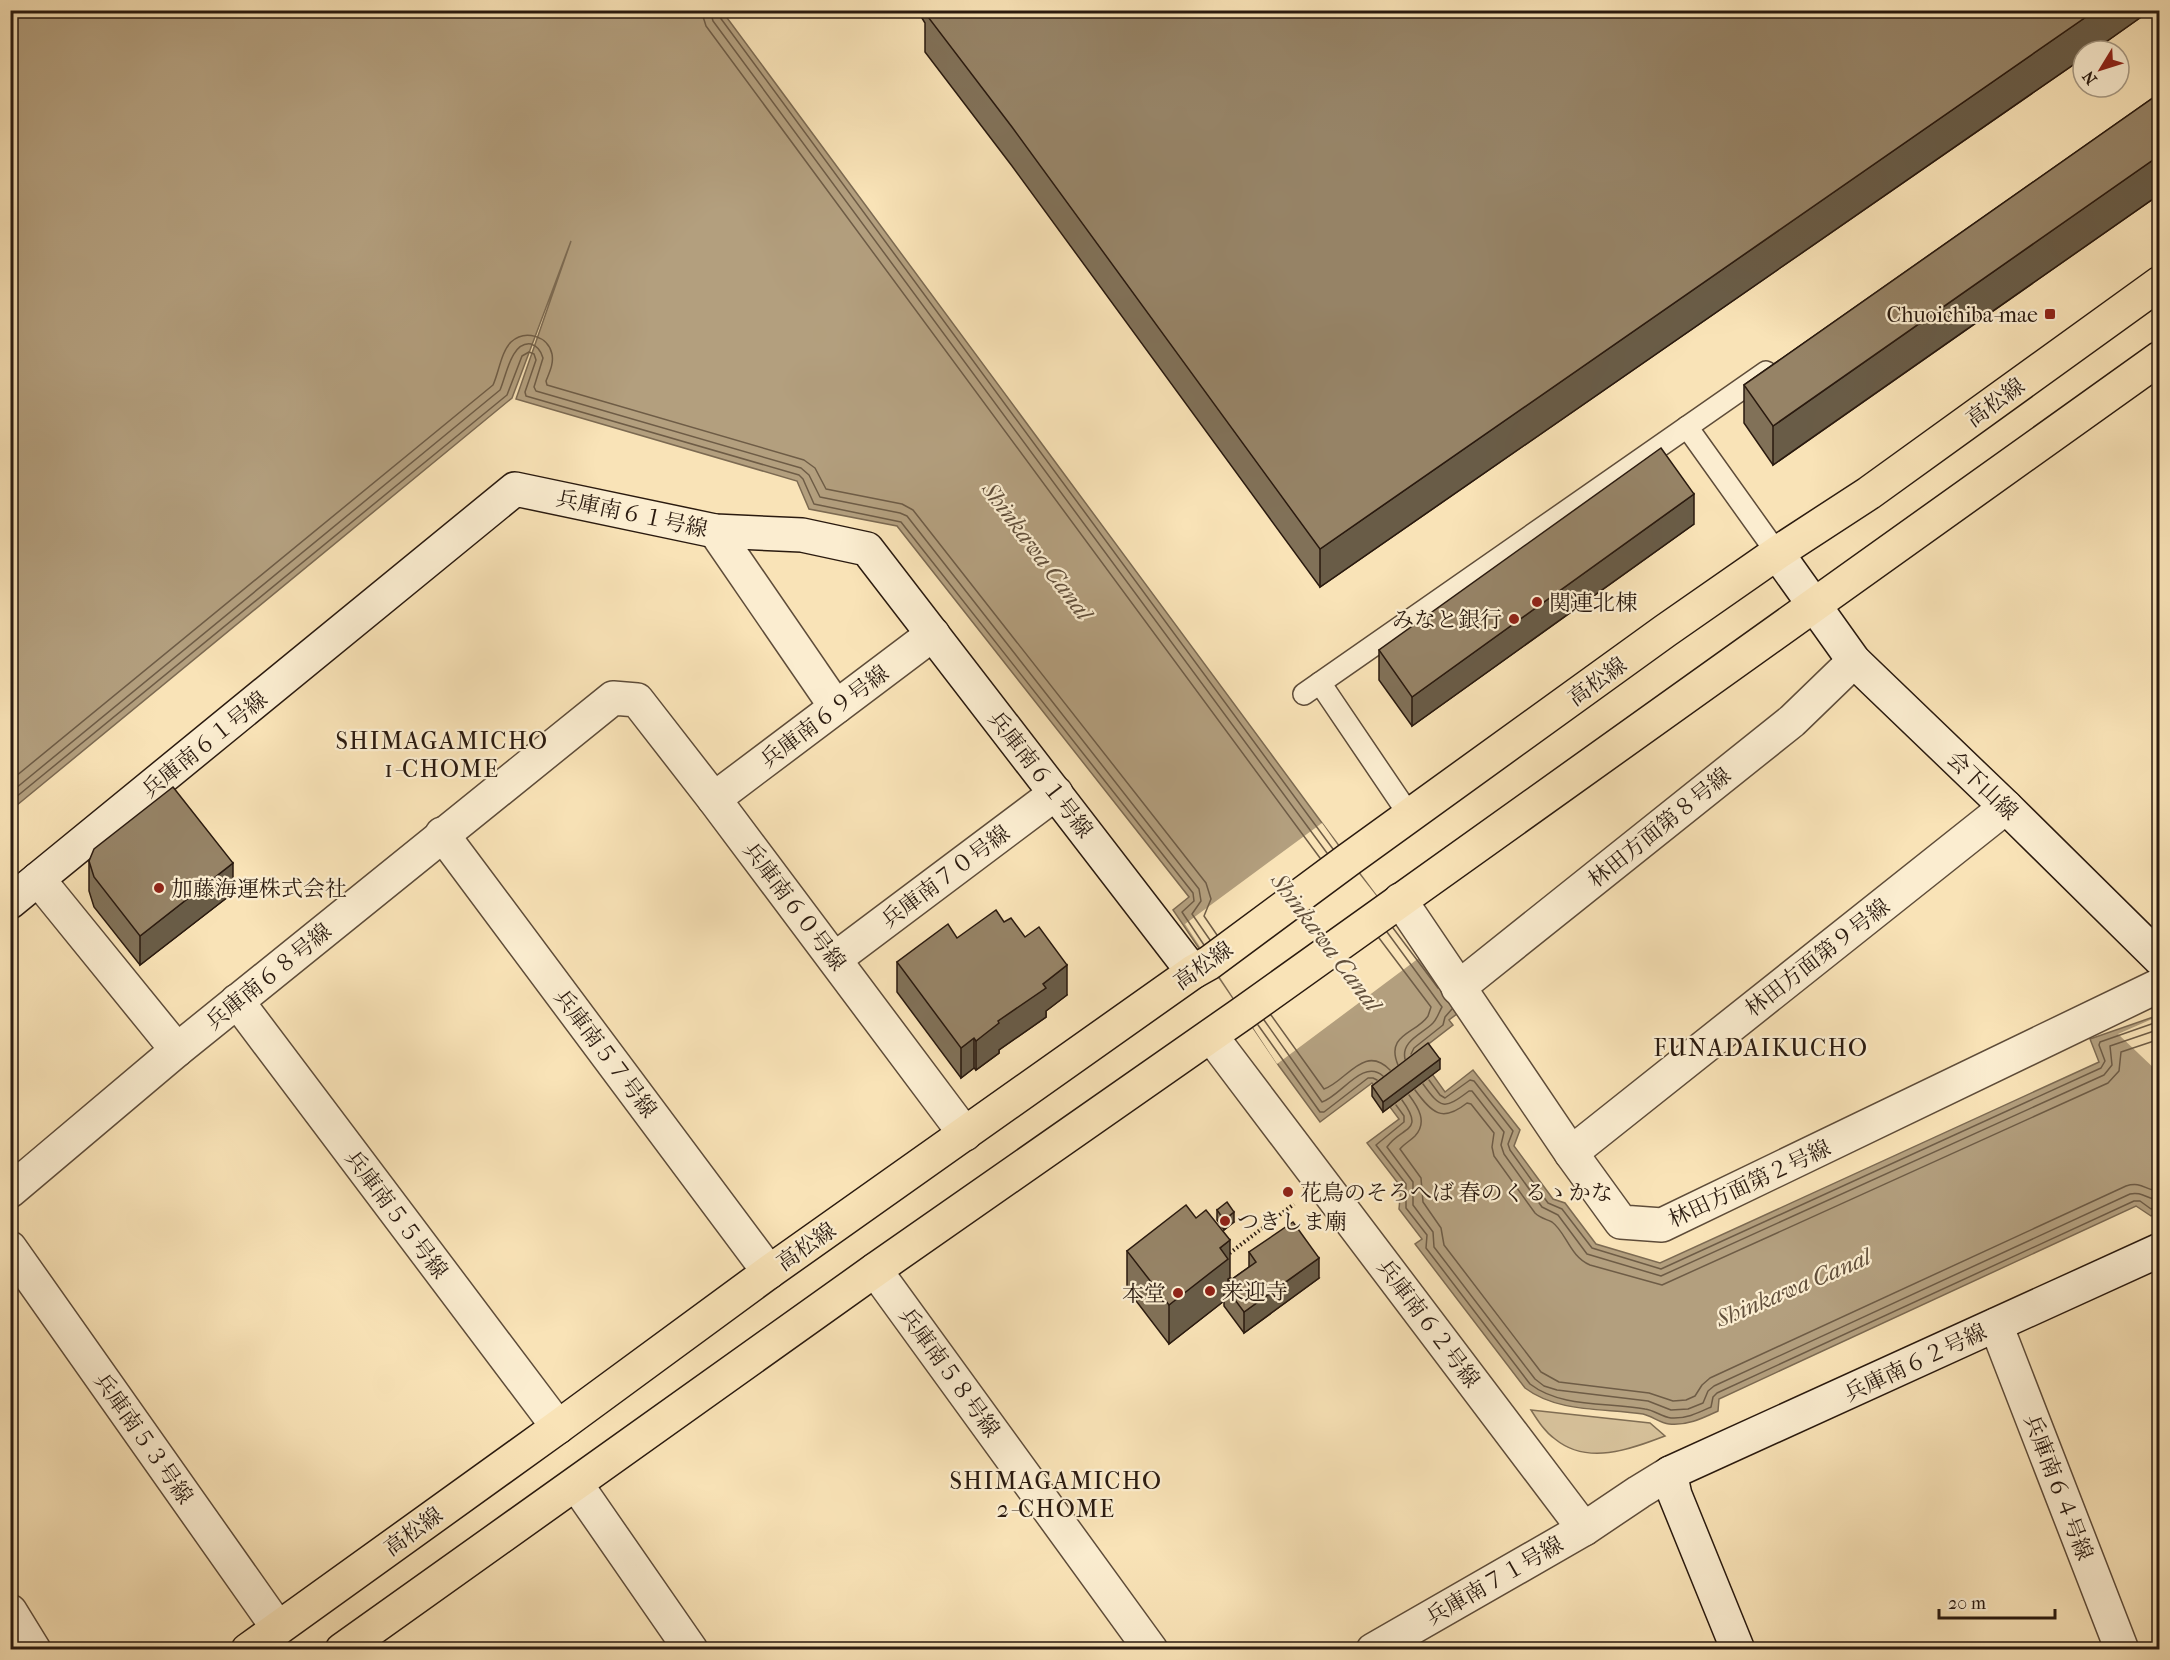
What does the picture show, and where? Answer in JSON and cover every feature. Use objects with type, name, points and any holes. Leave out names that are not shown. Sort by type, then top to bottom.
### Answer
[{"type":"main road","name":"高松線","points":[[248,1650],[769,1272],[1201,967],[1777,553],[1869,493],[2160,283]]},
{"type":"main road","points":[[352,1647],[875,1270],[1211,1036],[2160,358]]},
{"type":"street","name":"兵庫南６１号線","points":[[10,902],[515,489],[715,531],[802,535],[867,549],[1056,793],[1201,967]]},
{"type":"street","points":[[715,531],[836,707]]},
{"type":"street","name":"会下山線","points":[[1777,553],[1854,661],[2160,959]]},
{"type":"street","name":"兵庫南６９号線","points":[[714,799],[933,634]]},
{"type":"street","name":"林田方面第８号線","points":[[1458,988],[1792,721],[1854,661]]},
{"type":"street","name":"兵庫南６０号線","points":[[613,698],[638,700],[966,1134]]},
{"type":"street","name":"兵庫南６８号線","points":[[10,1191],[177,1050],[613,698]]},
{"type":"street","name":"兵庫南７０号線","points":[[835,960],[1056,793]]},
{"type":"street","name":"林田方面第９号線","points":[[1571,1153],[2006,807]]},
{"type":"street","name":"兵庫南５７号線","points":[[442,834],[769,1272]]},
{"type":"street","points":[[38,879],[177,1050]]},
{"type":"street","name":"林田方面第２号線","points":[[1394,905],[1458,988],[1621,1222],[1662,1225],[2160,985]]},
{"type":"street","name":"兵庫南５５号線","points":[[237,1001],[558,1427]]},
{"type":"street","name":"兵庫南６２号線","points":[[1211,1036],[1584,1529],[1639,1492],[1673,1484],[1996,1325],[2160,1251]]},
{"type":"street","name":"兵庫南５３号線","points":[[10,1248],[278,1628]]},
{"type":"street","name":"兵庫南５８号線","points":[[875,1270],[1151,1650]]},
{"type":"street","name":"兵庫南６４号線","points":[[1996,1325],[2122,1650]]},
{"type":"street","points":[[576,1484],[691,1650]]},
{"type":"street","points":[[1673,1484],[1738,1650]]},
{"type":"street","name":"兵庫南７１号線","points":[[1373,1650],[1584,1529]]},
{"type":"street","points":[[10,1611],[34,1650]]},
{"type":"lane","points":[[1410,816],[1312,689],[1783,360]]},
{"type":"lane","points":[[1687,427],[1777,553]]},
{"type":"path","points":[[1221,1260],[1323,1182]]},
{"type":"shaded area","points":[[1531,1410],[1650,1423],[1665,1436],[1624,1450],[1581,1452],[1551,1436]]},
{"type":"water","name":"Shinkawa Canal","points":[[11,11],[722,11],[1462,1010],[1449,1020],[1453,1025],[1417,1053],[1445,1092],[1473,1070],[1520,1130],[1514,1146],[1553,1199],[1565,1203],[1596,1244],[1660,1263],[2099,1062],[2090,1039],[2159,1015],[2159,1212],[2151,1216],[2136,1206],[1719,1399],[1718,1411],[1695,1421],[1669,1424],[1643,1414],[1567,1406],[1538,1396],[1525,1388],[1415,1244],[1422,1239],[1399,1209],[1401,1187],[1367,1143],[1399,1119],[1372,1083],[1320,1122],[1173,910],[1189,897],[897,526],[809,509],[797,481],[516,399],[571,241],[512,398],[11,810]]},
{"type":"pier","points":[[1322,823],[1348,860],[1423,955],[1277,1064],[1185,924]]},
{"type":"pier","points":[[2159,1016],[2159,1073],[2118,1034]]},
{"type":"building","points":[[929,10],[2096,10],[1320,549],[1012,127],[925,13]]},
{"type":"building","points":[[2160,93],[2160,155],[1773,426],[1744,385]]},
{"type":"building","points":[[1661,448],[1694,494],[1412,697],[1379,650]]},
{"type":"building","name":"加藤海運株式会社","points":[[173,787],[233,863],[140,936],[94,877],[89,861],[94,849]]},
{"type":"building","points":[[996,910],[1004,922],[1011,918],[1025,937],[1039,927],[1067,965],[1043,984],[1046,988],[998,1021],[999,1023],[976,1041],[974,1038],[961,1048],[897,962],[948,924],[957,938]]},
{"type":"building","points":[[1428,1043],[1440,1059],[1383,1102],[1372,1086]]},
{"type":"building","points":[[1227,1202],[1234,1212],[1224,1220],[1217,1210]]},
{"type":"building","points":[[1186,1205],[1196,1218],[1206,1210],[1230,1240],[1220,1248],[1228,1259],[1169,1305],[1127,1251]]},
{"type":"building","points":[[1293,1222],[1319,1258],[1244,1312],[1224,1285],[1256,1262],[1249,1252]]},
{"type":"place","name":"Chuoichiba-mae","points":[[2050,314]]},
{"type":"place","name":"関連北棟","points":[[1537,602]]},
{"type":"place","name":"みなと銀行","points":[[1514,619]]},
{"type":"place","name":"加藤海運株式会社","points":[[159,888]]},
{"type":"place","name":"花鳥のそろへば 春のくるゝかな","points":[[1288,1192]]},
{"type":"place","name":"つきしま廟","points":[[1225,1221]]},
{"type":"place","name":"来迎寺","points":[[1210,1291]]},
{"type":"place","name":"本堂","points":[[1178,1293]]},
{"type":"district","name":"SHIMAGAMICHO 1-CHOME","points":[[442,755]]},
{"type":"district","name":"FUNADAIKUCHO","points":[[1761,1048]]},
{"type":"district","name":"SHIMAGAMICHO 2-CHOME","points":[[1056,1495]]}]
